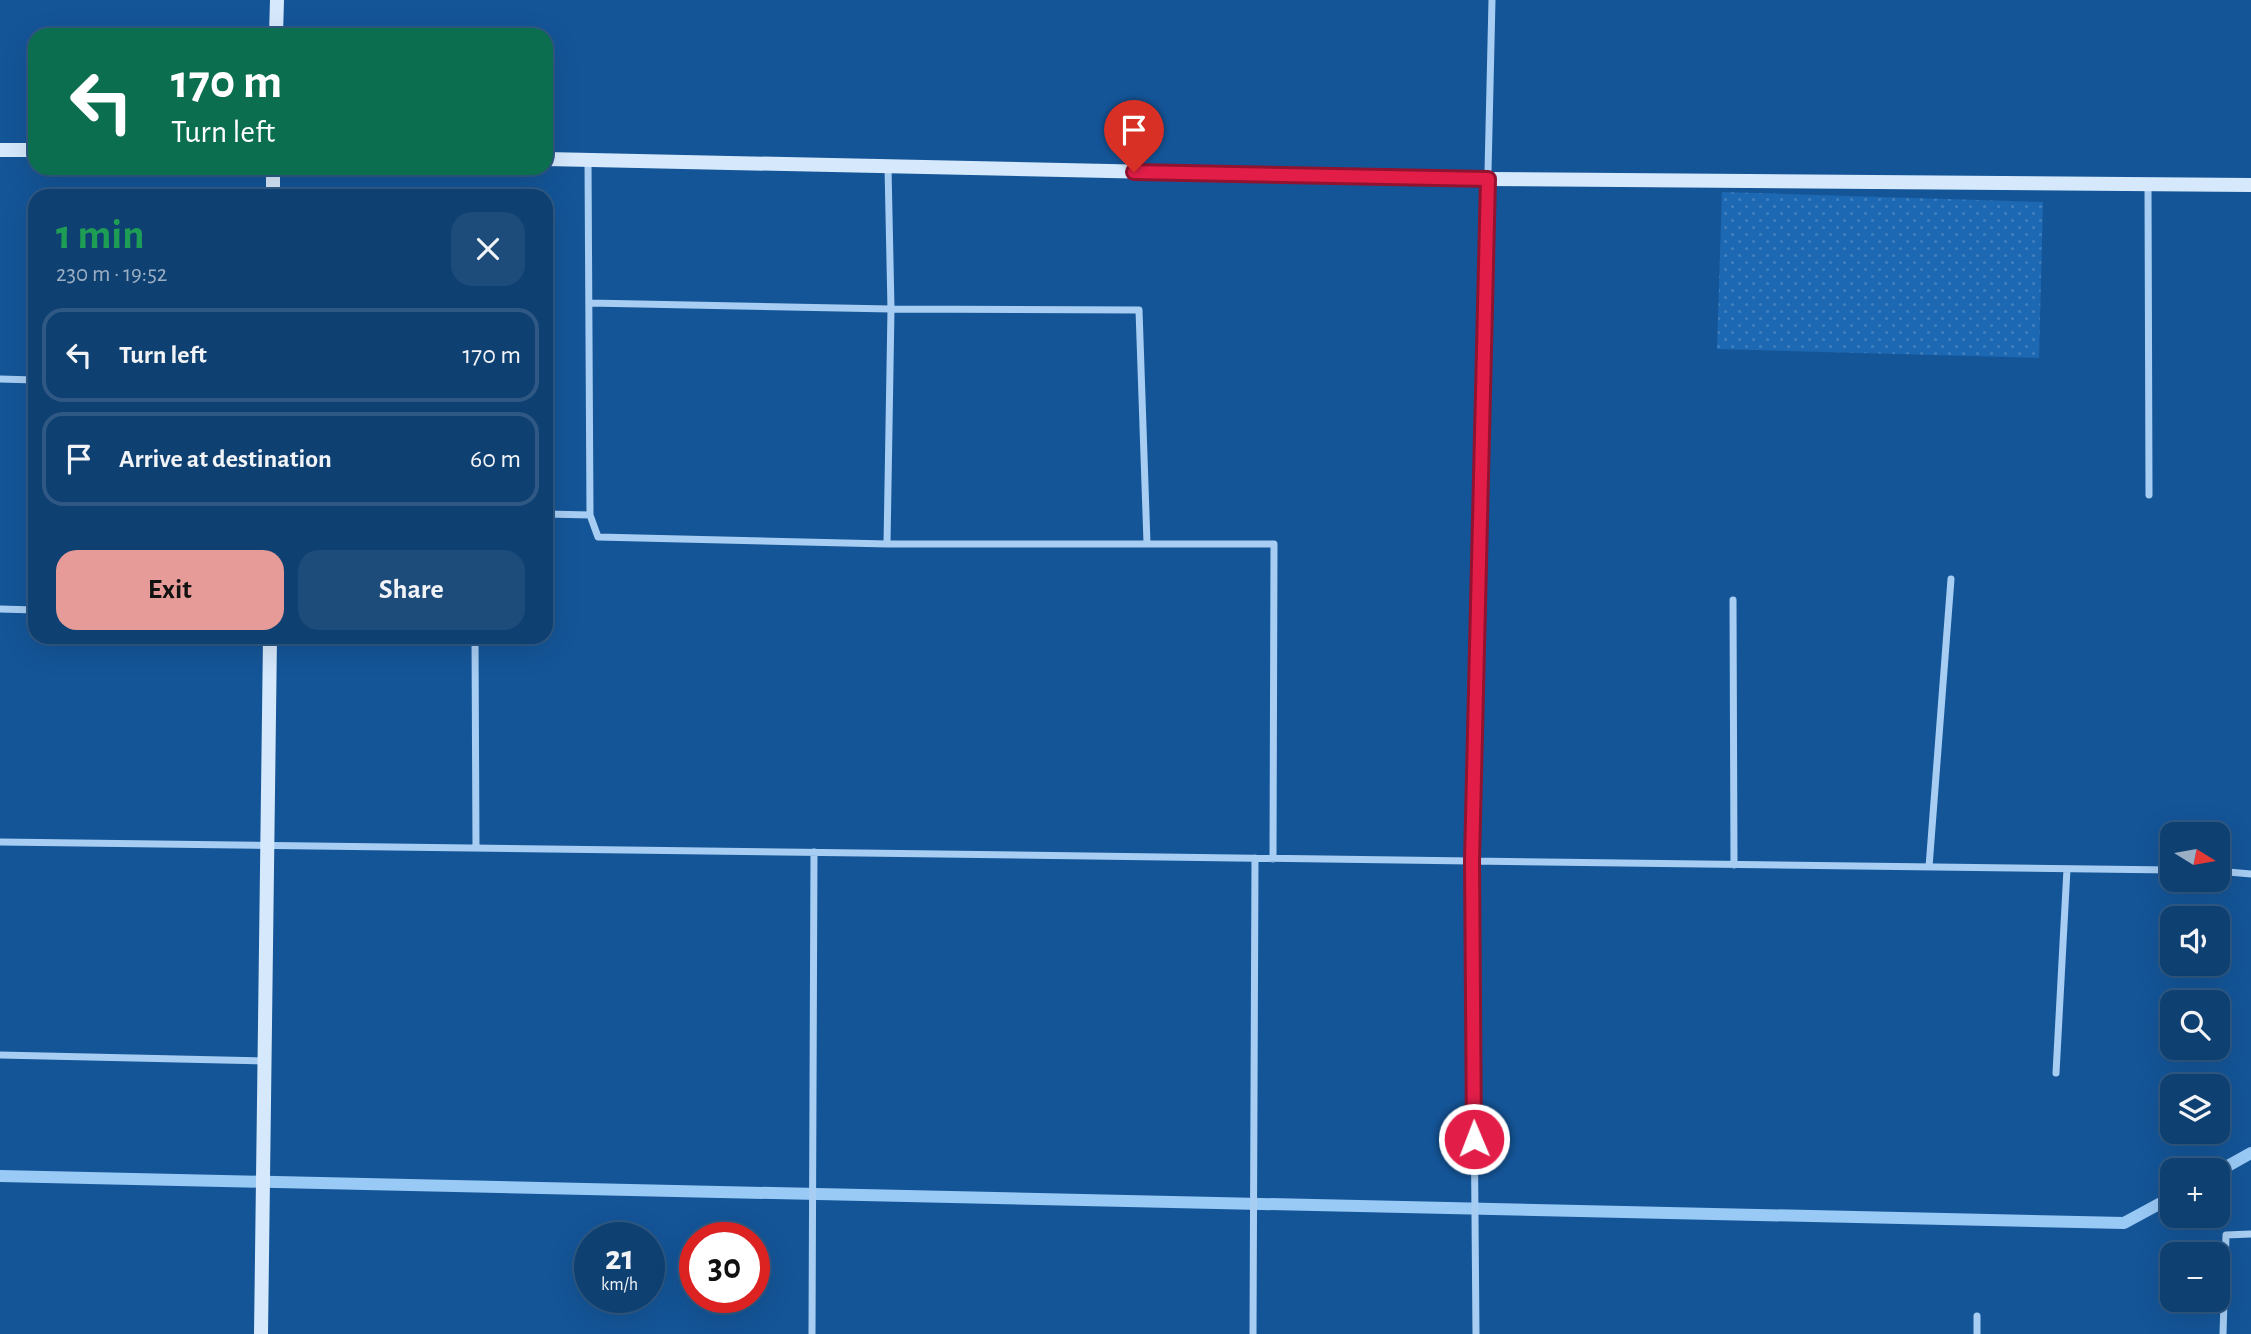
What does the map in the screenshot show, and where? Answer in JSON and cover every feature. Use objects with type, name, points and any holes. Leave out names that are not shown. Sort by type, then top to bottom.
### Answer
[{"type":"street","points":[[276,28],[277,0]]},
{"type":"street","points":[[1475,1334],[1472,861],[1492,0]]},
{"type":"street","points":[[0,149],[28,150]]},
{"type":"street","points":[[553,159],[1488,179],[2251,185]]},
{"type":"street","points":[[588,160],[590,515],[598,537],[887,544],[1274,544],[1273,859]]},
{"type":"street","points":[[887,544],[891,309],[888,166]]},
{"type":"street","points":[[2148,184],[2149,495]]},
{"type":"street","points":[[589,303],[891,309],[1139,310],[1147,543]]},
{"type":"street","points":[[0,379],[28,380]]},
{"type":"street","points":[[553,514],[590,515]]},
{"type":"street","points":[[1929,867],[1951,579]]},
{"type":"street","points":[[1733,600],[1734,864]]},
{"type":"street","points":[[0,609],[28,610]]},
{"type":"street","points":[[261,1334],[270,644]]},
{"type":"street","points":[[475,644],[476,848]]},
{"type":"street","points":[[0,842],[2160,870]]},
{"type":"street","points":[[812,1334],[814,852]]},
{"type":"street","points":[[1253,1334],[1255,858]]},
{"type":"street","points":[[2056,1073],[2067,869]]},
{"type":"street","points":[[2230,872],[2251,874]]},
{"type":"street","points":[[0,1055],[265,1061]]},
{"type":"street","points":[[2223,1334],[2226,1235],[2251,1234]]},
{"type":"street","points":[[1976,1334],[1977,1316]]},
{"type":"shaded area","points":[[1722,192],[2043,202],[2039,358],[1717,349]]},
{"type":"waterway","points":[[2230,1165],[2251,1153]]},
{"type":"waterway","points":[[0,1176],[2124,1223],[2160,1204]]},
{"type":"route","points":[[1134,172],[1488,179],[1472,861],[1474,1139]]}]
